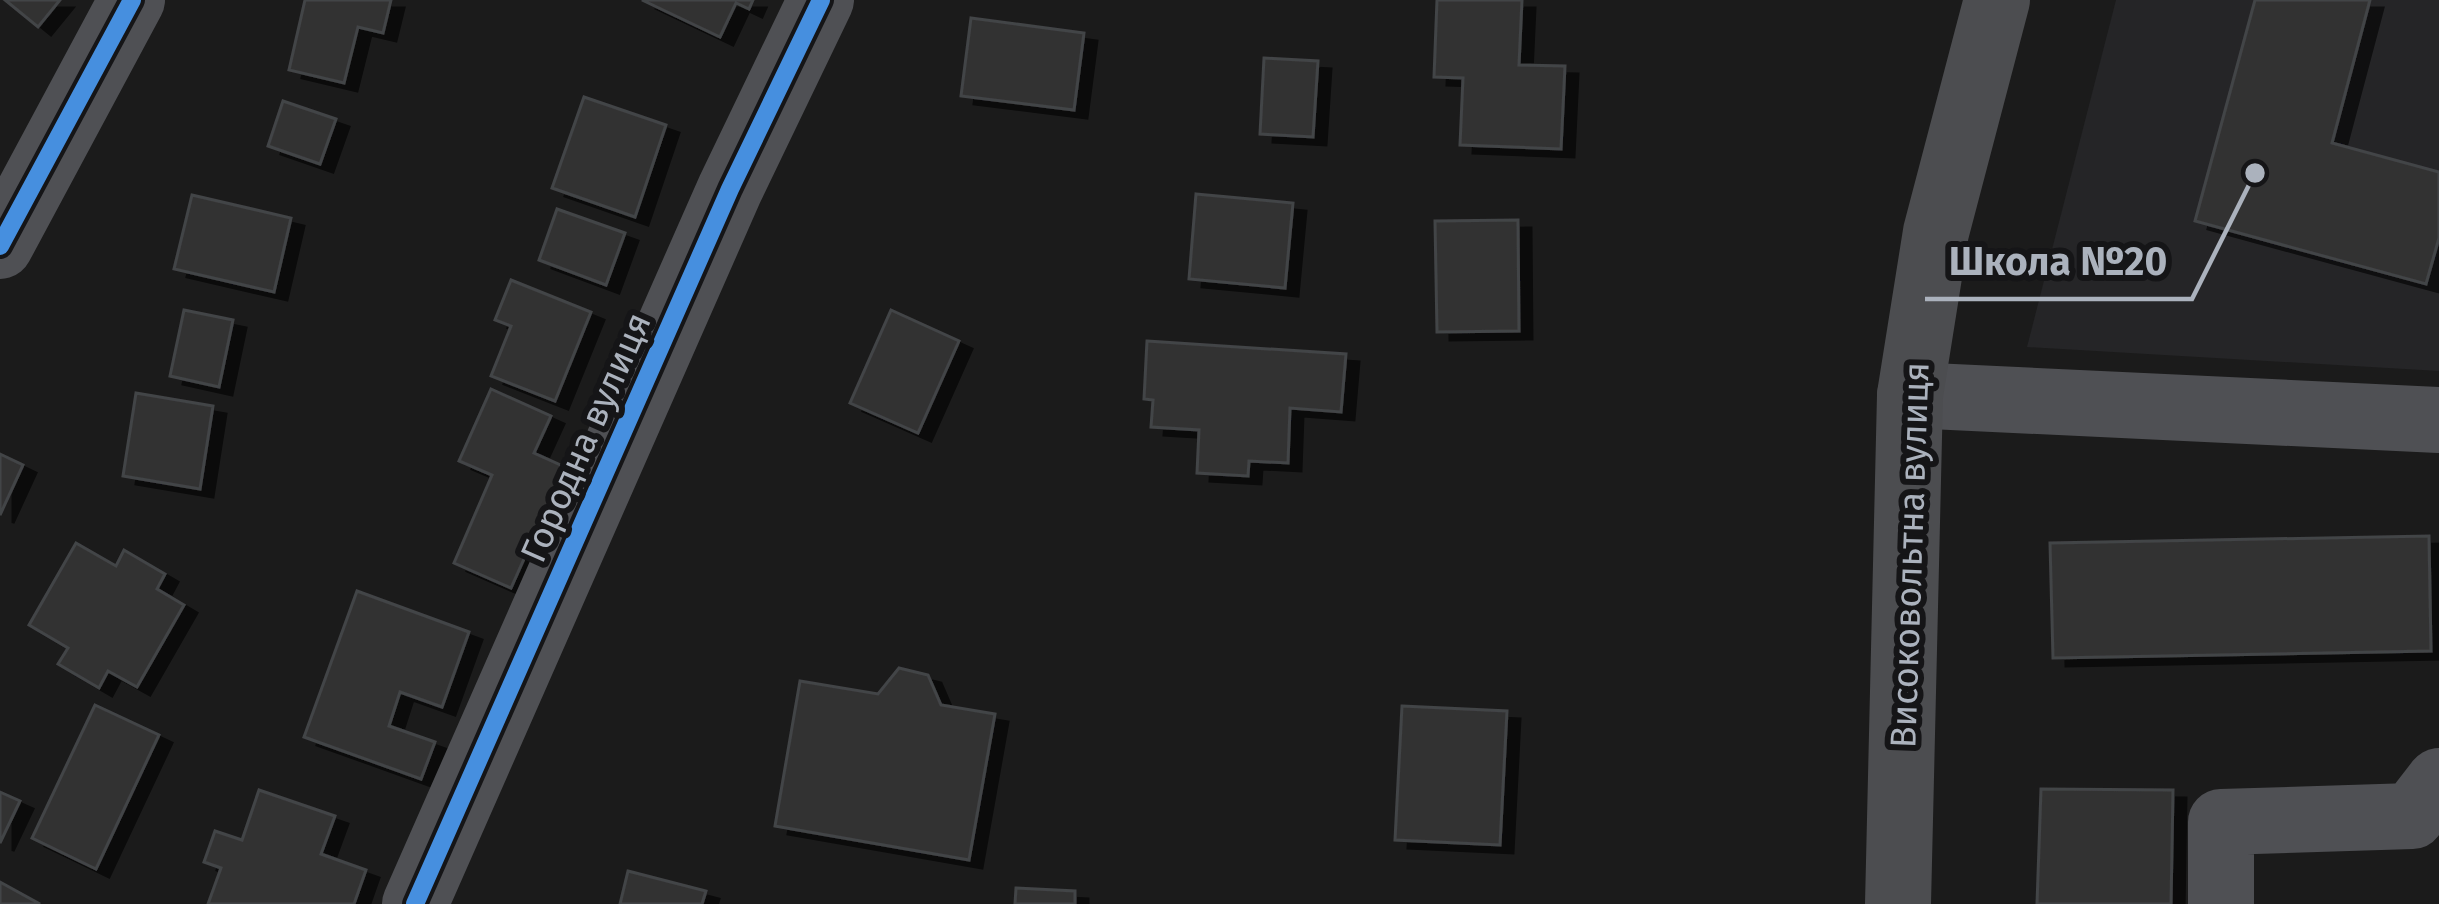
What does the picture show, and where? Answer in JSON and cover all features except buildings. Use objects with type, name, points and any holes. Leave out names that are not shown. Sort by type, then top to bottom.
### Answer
[{"type":"main road","name":"Високовольтна вулиця","points":[[1898,904],[1910,395],[1936,232],[1997,0]]},
{"type":"street","points":[[0,246],[132,0]]},
{"type":"street","name":"Городна вулиця","points":[[415,904],[730,189],[821,0]]},
{"type":"street","points":[[1910,395],[2439,420]]},
{"type":"street","points":[[2221,904],[2222,821],[2412,816],[2439,781]]},
{"type":"shaded area","points":[[2116,0],[2439,0],[2439,371],[2027,347]]},
{"type":"cycle path","points":[[0,246],[132,0]]},
{"type":"cycle path","points":[[415,904],[730,189],[821,0]]},
{"type":"place","name":"Школа №20","points":[[2255,173]]}]
